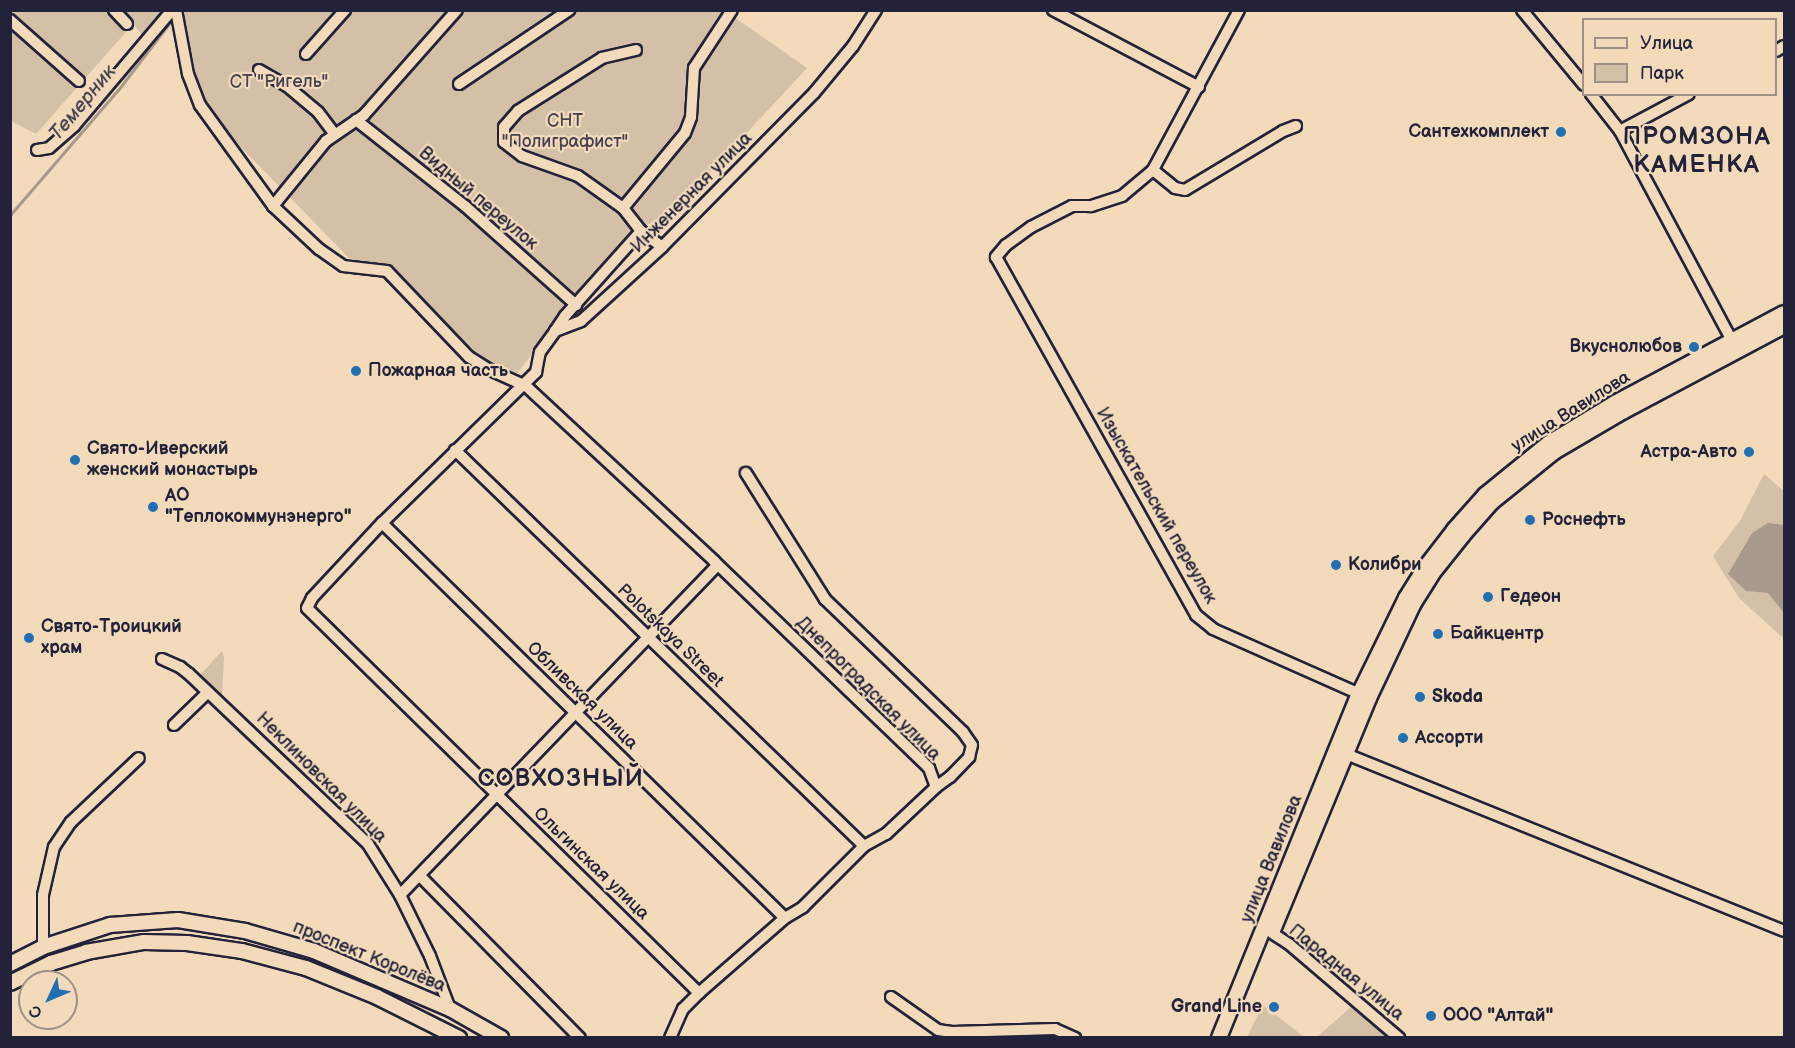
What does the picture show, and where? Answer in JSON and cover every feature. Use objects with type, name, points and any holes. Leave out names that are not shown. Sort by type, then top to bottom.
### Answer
[{"type":"main road","name":"улица Вавилова","points":[[1735,347],[1785,313]]},
{"type":"main road","name":"улица Вавилова","points":[[1219,1038],[1394,621],[1424,569],[1485,495],[1515,468],[1580,423],[1735,347],[1785,326]]},
{"type":"main road","name":"улица Вавилова","points":[[1229,1038],[1346,754],[1364,696]]},
{"type":"main road","name":"проспект Королёва","points":[[10,964],[43,947],[110,925],[178,920],[245,932],[314,951],[450,1009],[501,1038]]},
{"type":"main road","name":"проспект Королёва","points":[[10,983],[51,963],[86,952],[144,942],[187,944],[242,951],[306,969],[377,997],[459,1038]]},
{"type":"street","points":[[114,10],[127,24]]},
{"type":"street","points":[[37,150],[48,148],[74,126],[174,10]]},
{"type":"street","name":"Днепроградская улица","points":[[174,10],[188,74],[200,105],[273,206],[319,249],[343,266],[387,271],[469,357],[490,370],[524,385],[718,565],[929,768],[936,786],[950,777],[969,757],[972,745],[963,732],[825,599],[746,473]]},
{"type":"street","points":[[306,54],[345,10]]},
{"type":"street","points":[[273,206],[334,133],[364,115],[457,10]]},
{"type":"street","points":[[547,10],[556,19]]},
{"type":"street","points":[[459,84],[569,10]]},
{"type":"street","points":[[623,207],[685,133],[691,117],[694,68],[732,10]]},
{"type":"street","name":"Инженерная улица","points":[[555,331],[581,321],[662,248],[814,93],[854,46],[876,10]]},
{"type":"street","points":[[1053,10],[1199,87]]},
{"type":"street","points":[[1239,10],[1153,170],[1175,188],[1185,190],[1283,131],[1296,126]]},
{"type":"street","points":[[1522,10],[1582,83]]},
{"type":"street","points":[[10,20],[79,81]]},
{"type":"street","points":[[636,50],[602,58],[518,111],[504,127],[504,141],[522,156],[578,176],[623,207],[640,231],[662,248]]},
{"type":"street","points":[[259,70],[287,86],[310,105],[334,133]]},
{"type":"street","points":[[1593,96],[1620,131],[1735,347]]},
{"type":"street","points":[[1620,131],[1685,96]]},
{"type":"street","name":"Видный переулок","points":[[356,120],[465,206],[576,305]]},
{"type":"street","name":"Изыскательский переулок","points":[[1153,170],[1122,196],[1091,206],[1072,206],[1031,227],[1006,245],[996,257],[1196,615],[1213,629],[1364,696]]},
{"type":"street","points":[[382,523],[536,372],[540,352],[555,331],[640,231]]},
{"type":"street","name":"Polotskaya Street","points":[[454,450],[864,846]]},
{"type":"street","name":"Ольгинская улица","points":[[382,523],[312,598],[307,608],[699,993]]},
{"type":"street","name":"Обливская улица","points":[[382,523],[785,918]]},
{"type":"street","points":[[400,896],[718,565]]},
{"type":"street","name":"Неклиновская улица","points":[[162,659],[180,667],[208,692],[368,844],[400,896],[430,956],[450,1009]]},
{"type":"street","points":[[174,724],[208,692]]},
{"type":"street","points":[[1346,754],[1785,932]]},
{"type":"street","points":[[43,947],[43,895],[54,848],[71,822],[139,758]]},
{"type":"street","points":[[670,1038],[684,1009],[699,993],[785,918],[803,907],[864,846],[886,834],[936,786]]},
{"type":"street","points":[[420,876],[580,1038]]},
{"type":"street","name":"Парадная улица","points":[[1272,933],[1289,944],[1399,1038]]},
{"type":"street","points":[[891,997],[938,1030],[952,1032],[1055,1029],[1075,1038]]},
{"type":"green space","points":[[11,11],[165,11],[145,38],[133,24],[36,134],[11,121]]},
{"type":"green space","name":"СНТ \"Полиграфист\"","points":[[176,11],[733,11],[731,15],[807,68],[702,181],[655,221],[637,230],[575,300],[514,377],[470,354],[387,271],[349,258],[239,145],[201,102],[185,62]]},
{"type":"green space","points":[[1764,474],[1784,491],[1784,639],[1739,598],[1713,556],[1740,521]]},
{"type":"green space","points":[[222,651],[224,657],[222,699],[200,675]]},
{"type":"green space","points":[[1263,1005],[1304,1037],[1247,1037]]},
{"type":"green space","points":[[1351,1007],[1388,1037],[1317,1037]]},
{"type":"shaded area","points":[[1768,523],[1784,525],[1784,613],[1768,593],[1746,591],[1728,574],[1752,533]]},
{"type":"waterway","name":"Темерник","points":[[10,215],[118,90],[174,17]]},
{"type":"place","name":"Сантехкомплект","points":[[1561,132]]},
{"type":"place","name":"Вкуснолюбов","points":[[1694,347]]},
{"type":"place","name":"Пожарная часть","points":[[356,371]]},
{"type":"place","name":"Астра-Авто","points":[[1749,452]]},
{"type":"place","name":"Свято-Иверский женский монастырь","points":[[75,460]]},
{"type":"place","name":"АО \"Теплокоммунэнерго\"","points":[[153,507]]},
{"type":"place","name":"Роснефть","points":[[1530,520]]},
{"type":"place","name":"Колибри","points":[[1336,565]]},
{"type":"place","name":"Гедеон","points":[[1488,597]]},
{"type":"place","name":"Байкцентр","points":[[1438,634]]},
{"type":"place","name":"Свято-Троицкий храм","points":[[29,638]]},
{"type":"place","name":"Skoda","points":[[1420,697]]},
{"type":"place","name":"Ассорти","points":[[1403,738]]},
{"type":"place","name":"Grand Line","points":[[1274,1007]]},
{"type":"place","name":"ООО \"Алтай\"","points":[[1431,1016]]},
{"type":"district","name":"ПРОМЗОНА КАМЕНКА","points":[[1697,151]]},
{"type":"district","name":"СОВХОЗНЫЙ","points":[[561,779]]},
{"type":"park label","name":"СТ \"Ригель\"","points":[[279,82]]}]
